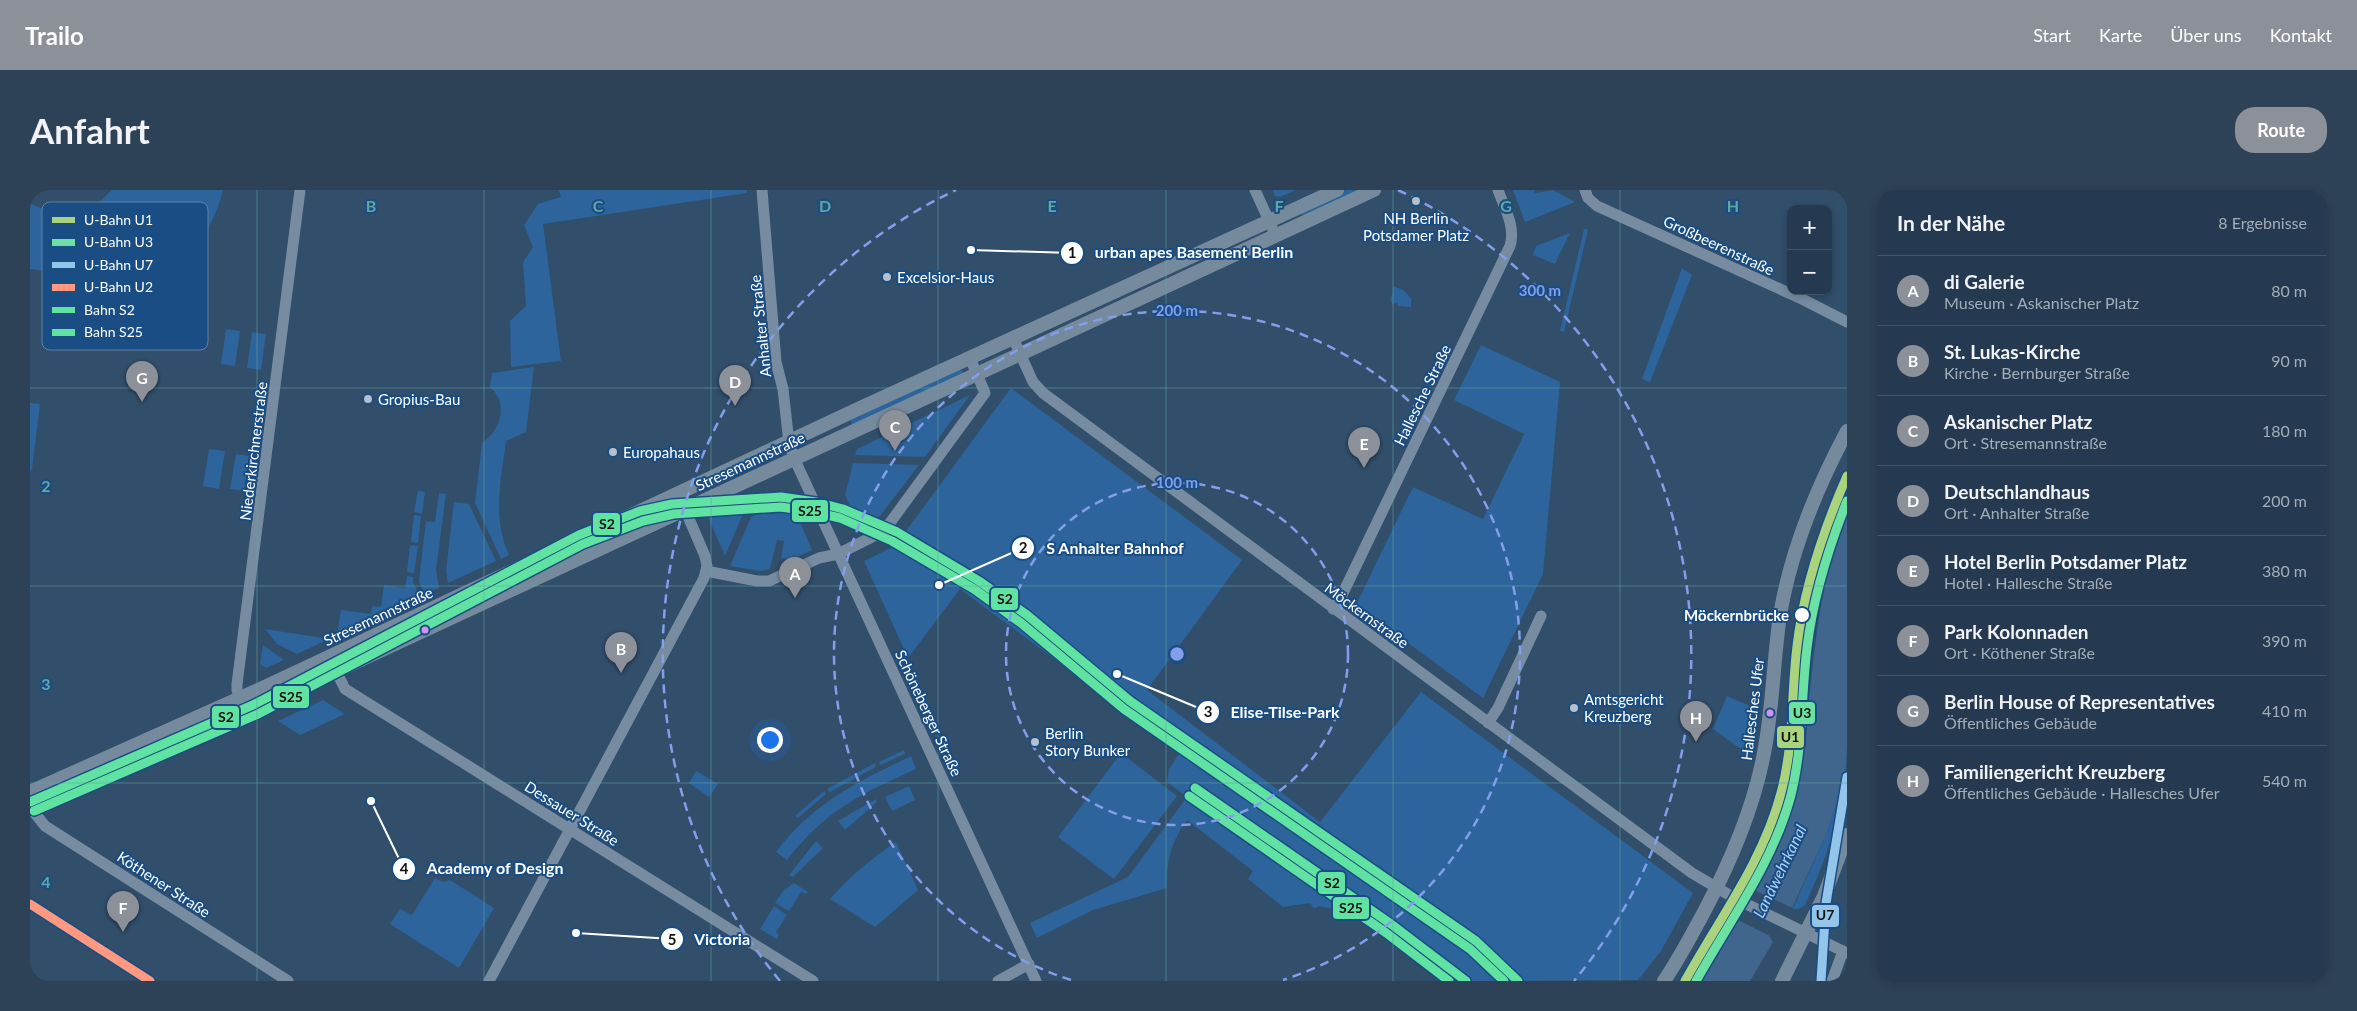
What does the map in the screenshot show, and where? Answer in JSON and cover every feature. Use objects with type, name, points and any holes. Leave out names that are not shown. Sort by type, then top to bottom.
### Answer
[{"type":"main road","name":"Stresemannstraße","points":[[30,792],[329,657],[678,493],[1337,190]]},
{"type":"main road","name":"Stresemannstraße","points":[[30,808],[245,714],[1374,190]]},
{"type":"main road","name":"Hallesches Ufer","points":[[1664,981],[1721,891],[1740,836],[1762,766],[1780,614],[1796,550],[1817,493],[1847,431]]},
{"type":"main road","points":[[645,509],[653,524]]},
{"type":"main road","points":[[544,556],[551,571]]},
{"type":"main road","points":[[457,597],[464,612]]},
{"type":"main road","points":[[380,633],[387,648]]},
{"type":"main road","points":[[76,771],[83,786]]},
{"type":"main road","points":[[1782,981],[1806,935],[1838,864],[1847,835]]},
{"type":"street","name":"Niederkirchnerstraße","points":[[245,714],[239,698],[237,684],[300,190]]},
{"type":"street","name":"Anhalter Straße","points":[[762,190],[776,362],[783,388],[789,443],[794,458]]},
{"type":"street","points":[[1255,190],[1276,236]]},
{"type":"street","name":"Hallesche Straße","points":[[1333,609],[1343,593],[1510,246],[1511,226],[1498,190]]},
{"type":"street","name":"Großbeerenstraße","points":[[1585,190],[1588,198],[1597,206],[1802,299],[1847,322]]},
{"type":"street","name":"Möckernstraße","points":[[1013,338],[1033,382],[1043,392],[1333,609],[1692,873],[1721,891]]},
{"type":"street","points":[[706,571],[765,582],[820,558],[838,554],[884,531],[986,393],[970,358]]},
{"type":"street","name":"Schöneberger Straße","points":[[794,458],[1036,981]]},
{"type":"street","points":[[489,981],[702,585],[706,571],[704,550],[678,493]]},
{"type":"street","points":[[1488,723],[1498,708],[1541,616]]},
{"type":"street","name":"Dessauer Straße","points":[[329,657],[345,689],[813,981]]},
{"type":"street","name":"Köthener Straße","points":[[30,808],[45,826],[288,981]]},
{"type":"street","points":[[1721,891],[1806,935],[1845,952],[1832,981]]},
{"type":"street","points":[[998,981],[1029,964]]},
{"type":"shaded area","points":[[112,190],[223,190],[216,212],[208,228],[208,202],[99,202]]},
{"type":"shaded area","points":[[559,190],[747,190],[747,193],[543,224],[561,361],[511,367],[510,321],[526,306],[523,262],[533,247],[524,225],[538,204],[561,197]]},
{"type":"shaded area","points":[[1273,190],[1296,190],[1280,197],[1275,196]]},
{"type":"shaded area","points":[[1346,190],[1367,190],[1305,219],[1299,212]]},
{"type":"shaded area","points":[[1513,190],[1534,190],[1535,193],[1553,190],[1575,202],[1525,222]]},
{"type":"shaded area","points":[[30,203],[42,209],[42,271],[30,269]]},
{"type":"shaded area","points":[[1584,229],[1588,230],[1564,332],[1560,331]]},
{"type":"shaded area","points":[[1570,233],[1555,264],[1533,255],[1536,246]]},
{"type":"shaded area","points":[[1682,268],[1692,275],[1650,382],[1642,379]]},
{"type":"shaded area","points":[[1393,286],[1403,290],[1411,298],[1411,307],[1398,306],[1397,303],[1392,304],[1390,297],[1392,296]]},
{"type":"shaded area","points":[[226,329],[240,331],[235,366],[221,364]]},
{"type":"shaded area","points":[[252,332],[266,334],[261,370],[247,368]]},
{"type":"shaded area","points":[[1481,345],[1560,382],[1543,574],[1483,698],[1356,605],[1413,487],[1483,519],[1524,434],[1454,400]]},
{"type":"shaded area","points":[[534,367],[526,432],[506,441],[500,485],[499,513],[504,541],[509,555],[501,559],[475,503],[482,443],[489,438],[498,424],[501,409],[496,394],[490,387],[492,373]]},
{"type":"shaded area","points":[[961,367],[964,375],[852,425],[850,420]]},
{"type":"shaded area","points":[[1011,388],[1242,560],[1147,690],[1320,822],[1421,692],[1693,893],[1661,951],[1638,980],[1466,981],[1385,925],[1345,915],[1345,912],[1320,906],[1314,908],[1310,903],[1283,907],[1248,879],[1253,871],[1187,820],[1173,844],[1167,870],[1167,888],[1093,910],[1037,938],[1030,923],[1128,877],[1187,797],[1167,782],[1169,769],[1180,752],[960,589],[908,658],[864,561],[895,546]]},
{"type":"shaded area","points":[[970,395],[925,457],[855,455],[857,449]]},
{"type":"shaded area","points":[[30,403],[40,404],[32,469],[30,472]]},
{"type":"shaded area","points":[[209,449],[225,451],[219,489],[203,486]]},
{"type":"shaded area","points":[[236,454],[249,456],[244,491],[230,489]]},
{"type":"shaded area","points":[[765,457],[766,461],[764,463],[704,489],[703,487]]},
{"type":"shaded area","points":[[853,463],[919,465],[880,516],[874,522],[860,528],[845,495]]},
{"type":"shaded area","points":[[418,490],[425,492],[422,514],[414,512]]},
{"type":"shaded area","points":[[439,493],[446,494],[436,570],[439,588],[425,594],[419,582],[426,521],[435,522]]},
{"type":"shaded area","points":[[790,498],[812,550],[791,560],[781,558],[784,541],[777,540],[770,569],[761,571],[730,566],[751,517],[777,505],[775,499]]},
{"type":"shaded area","points":[[743,500],[746,507],[725,556],[708,517]]},
{"type":"shaded area","points":[[454,502],[469,504],[496,561],[448,583],[446,571]]},
{"type":"shaded area","points":[[414,515],[421,516],[418,543],[411,542]]},
{"type":"shaded area","points":[[643,517],[645,521],[556,562],[554,559]]},
{"type":"shaded area","points":[[410,545],[418,546],[414,573],[407,572]]},
{"type":"shaded area","points":[[540,565],[542,569],[469,602],[467,599]]},
{"type":"shaded area","points":[[407,576],[413,577],[413,582],[420,596],[337,635],[341,610],[371,614],[372,606],[381,607],[384,585],[405,588]]},
{"type":"shaded area","points":[[452,607],[453,610],[391,639],[390,635]]},
{"type":"shaded area","points":[[265,629],[323,638],[323,642],[297,654],[277,644]]},
{"type":"shaded area","points":[[263,645],[284,660],[266,668],[260,664]]},
{"type":"shaded area","points":[[307,673],[309,678],[252,703],[251,700]]},
{"type":"shaded area","points":[[1727,696],[1752,707],[1745,752],[1713,729]]},
{"type":"shaded area","points":[[323,700],[345,714],[300,735],[278,721]]},
{"type":"shaded area","points":[[1847,747],[1844,788],[1835,828],[1805,905],[1799,909],[1791,908],[1789,907],[1794,906],[1827,832],[1837,801]]},
{"type":"shaded area","points":[[904,750],[905,754],[880,765],[879,762]]},
{"type":"shaded area","points":[[1121,753],[1177,796],[1114,879],[1058,837]]},
{"type":"shaded area","points":[[911,756],[916,769],[861,796],[830,816],[801,843],[787,860],[776,852],[805,820],[837,795]]},
{"type":"shaded area","points":[[875,763],[876,767],[830,792],[827,789]]},
{"type":"shaded area","points":[[696,771],[718,784],[709,797],[689,783]]},
{"type":"shaded area","points":[[909,786],[915,800],[892,811],[885,797]]},
{"type":"shaded area","points":[[824,791],[826,794],[798,818],[795,816]]},
{"type":"shaded area","points":[[876,799],[877,802],[845,830],[838,821]]},
{"type":"shaded area","points":[[816,841],[823,848],[793,877],[789,875]]},
{"type":"shaded area","points":[[896,842],[918,890],[875,927],[830,899],[861,868]]},
{"type":"shaded area","points":[[435,878],[443,882],[450,880],[494,908],[459,968],[390,924],[400,909],[412,915]]},
{"type":"shaded area","points":[[794,883],[808,892],[806,894],[801,892],[789,911],[775,903],[783,891]]},
{"type":"shaded area","points":[[774,906],[787,915],[776,932],[779,935],[777,939],[760,929]]},
{"type":"water","name":"Landwehrkanal","points":[[1847,506],[1847,747],[1837,801],[1827,832],[1793,906],[1789,907],[1769,936],[1773,942],[1750,981],[1702,981],[1755,891],[1753,884],[1774,844],[1789,801],[1807,722],[1816,640],[1825,586],[1838,532]]},
{"type":"pier","points":[[1752,889],[1792,908],[1773,935],[1774,938],[1736,919]]},
{"type":"metro line","name":"U1","points":[[1685,981],[1752,866],[1773,818],[1781,793],[1788,757],[1795,664],[1804,602],[1822,538],[1847,476]]},
{"type":"metro line","name":"U3","points":[[1696,981],[1762,868],[1783,820],[1791,795],[1798,759],[1805,666],[1813,610],[1828,555],[1847,501]]},
{"type":"metro line","name":"U7","points":[[1821,981],[1826,903],[1847,777]]},
{"type":"metro line","name":"U2","points":[[30,904],[150,981]]},
{"type":"rail line","name":"S2","points":[[30,802],[253,705],[579,535],[640,511],[672,504],[781,497],[816,502],[843,509],[897,532],[979,581],[1027,615],[1130,701],[1476,941],[1518,981]]},
{"type":"rail line","name":"S25","points":[[34,811],[258,714],[583,544],[643,521],[674,514],[781,507],[840,518],[892,541],[974,589],[1021,623],[1124,709],[1470,949],[1504,981]]},
{"type":"rail line","name":"S2","points":[[1195,788],[1391,924],[1466,981]]},
{"type":"rail line","name":"S25","points":[[1189,796],[1385,932],[1449,981]]},
{"type":"place","name":"NH Berlin Potsdamer Platz","points":[[1416,201]]},
{"type":"place","name":"urban apes Basement Berlin","points":[[971,250]]},
{"type":"place","name":"Excelsior-Haus","points":[[887,277]]},
{"type":"place","name":"Gropius-Bau","points":[[368,399]]},
{"type":"place","name":"Berlin House of Representatives","points":[[142,402]]},
{"type":"place","name":"Deutschlandhaus","points":[[735,406]]},
{"type":"place","name":"Askanischer Platz","points":[[895,451]]},
{"type":"place","name":"Europahaus","points":[[613,452]]},
{"type":"place","name":"Hotel Berlin Potsdamer Platz","points":[[1364,468]]},
{"type":"place","name":"S Anhalter Bahnhof","points":[[939,585]]},
{"type":"place","name":"di Galerie","points":[[795,598]]},
{"type":"place","name":"Möckernbrücke","points":[[1802,615]]},
{"type":"place","name":"St. Lukas-Kirche","points":[[621,673]]},
{"type":"place","name":"Elise-Tilse-Park","points":[[1117,674]]},
{"type":"place","name":"Amtsgericht Kreuzberg","points":[[1574,708]]},
{"type":"place","name":"Berlin Story Bunker","points":[[1035,742]]},
{"type":"place","name":"Familiengericht Kreuzberg","points":[[1696,742]]},
{"type":"place","name":"Academy of Design","points":[[371,801]]},
{"type":"place","name":"Park Kolonnaden","points":[[123,932]]},
{"type":"place","name":"Victoria","points":[[576,933]]}]
